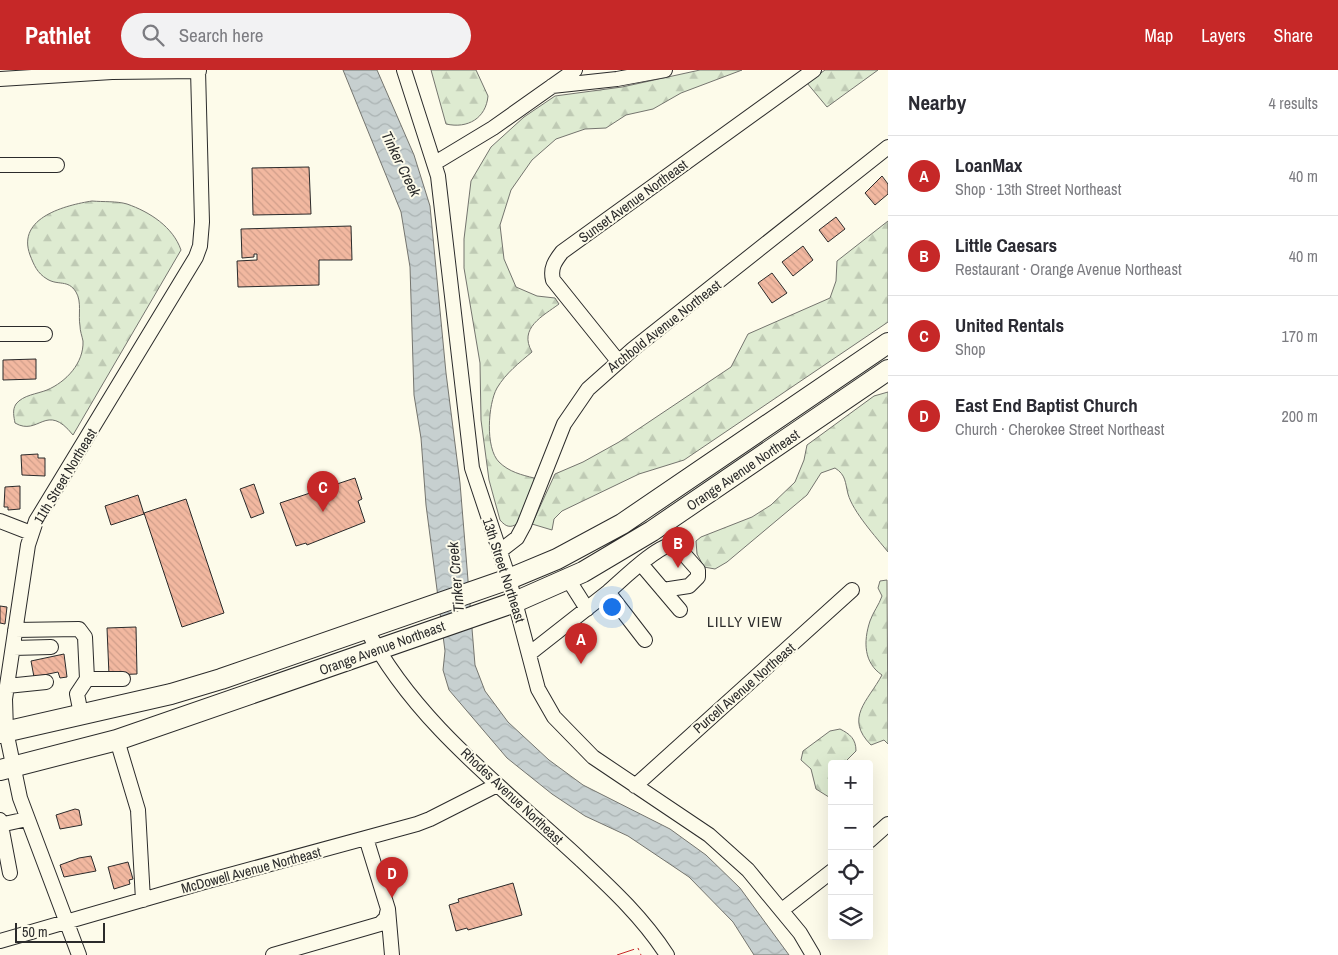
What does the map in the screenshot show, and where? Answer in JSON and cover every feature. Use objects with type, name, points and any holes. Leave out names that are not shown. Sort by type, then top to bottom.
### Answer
[{"type":"highway","name":"Orange Avenue Northeast","points":[[3,732],[171,694],[204,684],[509,579],[557,559],[622,524],[888,343]]},
{"type":"highway","name":"Orange Avenue Northeast","points":[[6,769],[117,740],[515,602],[568,578],[637,541],[888,370]]},
{"type":"street","points":[[0,79],[112,72],[198,70]]},
{"type":"street","name":"11th Street Northeast","points":[[79,955],[6,769],[3,732],[7,686],[31,533],[36,521],[196,257],[200,246],[202,222],[198,70]]},
{"type":"street","name":"13th Street Northeast","points":[[404,70],[435,163],[444,215],[468,448],[482,503],[509,579],[538,689],[554,717],[593,758],[727,850],[748,870],[782,910],[813,955]]},
{"type":"street","points":[[435,163],[493,128],[574,70]]},
{"type":"street","points":[[551,86],[617,79],[665,70]]},
{"type":"street","name":"Sunset Avenue Northeast","points":[[618,361],[553,280],[552,269],[555,261],[570,246],[814,70]]},
{"type":"street","name":"Archbold Avenue Northeast","points":[[500,551],[517,538],[524,525],[552,448],[568,417],[588,389],[618,361],[888,147]]},
{"type":"street","points":[[0,165],[57,165]]},
{"type":"street","points":[[0,334],[45,334]]},
{"type":"street","points":[[814,395],[827,413]]},
{"type":"street","points":[[0,521],[31,533]]},
{"type":"street","points":[[529,654],[641,564],[669,544],[675,544],[698,570],[698,577],[689,586],[663,590]]},
{"type":"street","points":[[641,564],[680,610]]},
{"type":"street","points":[[568,578],[587,609]]},
{"type":"street","name":"Purcell Avenue Northeast","points":[[635,786],[852,590]]},
{"type":"street","points":[[608,592],[645,640]]},
{"type":"street","name":"Rhodes Avenue Northeast","points":[[366,628],[377,650],[411,697],[497,786],[532,814],[624,900],[668,955]]},
{"type":"street","points":[[15,630],[79,630],[84,637],[87,680],[77,694],[80,714]]},
{"type":"street","points":[[13,648],[51,647]]},
{"type":"street","points":[[87,680],[123,679]]},
{"type":"street","points":[[7,686],[46,682]]},
{"type":"street","points":[[117,740],[138,810],[143,900]]},
{"type":"street","name":"McDowell Avenue Northeast","points":[[0,941],[430,819],[497,786]]},
{"type":"street","points":[[10,872],[0,823],[27,819]]},
{"type":"street","points":[[873,837],[888,824]]},
{"type":"street","points":[[366,838],[388,909],[392,955]]},
{"type":"street","points":[[782,910],[828,874]]},
{"type":"street","points":[[273,955],[380,924],[386,918],[388,909]]},
{"type":"green space","points":[[431,70],[476,70],[488,96],[487,104],[480,116],[462,125],[446,124]]},
{"type":"green space","points":[[700,70],[742,70],[681,93],[653,109],[626,115],[606,128],[585,129],[556,139],[532,160],[511,190],[500,225],[504,259],[516,287],[537,296],[555,298],[559,304],[540,318],[530,329],[528,344],[532,352],[504,378],[494,395],[489,426],[495,455],[499,462],[507,468],[516,473],[534,478],[535,484],[517,524],[512,526],[506,525],[500,520],[489,480],[481,420],[480,363],[464,268],[464,239],[471,181],[491,147],[524,117],[555,96],[622,87]]},
{"type":"green space","points":[[825,70],[878,70],[827,107],[807,83]]},
{"type":"green space","points":[[92,201],[123,203],[144,211],[166,227],[181,250],[73,435],[64,425],[56,421],[49,420],[30,426],[23,426],[15,423],[14,411],[16,404],[26,397],[47,390],[61,382],[77,364],[83,349],[78,296],[70,285],[51,281],[38,271],[30,255],[28,242],[30,231],[46,215],[70,206]]},
{"type":"green space","points":[[888,221],[888,322],[684,460],[639,474],[562,511],[554,519],[552,530],[532,524],[555,474],[583,462],[619,442],[731,367],[748,334],[830,298],[836,281],[837,261]]},
{"type":"green space","points":[[888,392],[888,552],[855,509],[843,476],[835,468],[821,473],[807,495],[727,562],[715,569],[704,567],[697,554],[696,541],[701,537],[752,517],[771,505],[795,482],[804,460],[807,445],[874,396]]},
{"type":"green space","points":[[887,580],[888,744],[884,740],[871,745],[859,726],[859,718],[865,701],[882,675],[868,658],[866,637],[871,618],[882,596],[878,588],[880,581]]},
{"type":"green space","points":[[840,729],[847,733],[855,743],[856,751],[847,760],[828,760],[828,796],[816,789],[811,769],[801,760],[803,751],[830,731]]},
{"type":"water","name":"Tinker Creek","points":[[343,70],[377,70],[414,155],[430,206],[446,373],[460,483],[475,665],[485,691],[508,722],[549,760],[583,785],[670,829],[706,855],[740,888],[789,955],[754,955],[733,922],[689,877],[628,836],[585,816],[552,794],[507,758],[449,690],[443,670],[445,651],[426,505],[421,438],[414,395],[410,267],[401,212]]},
{"type":"building","points":[[309,167],[311,214],[253,215],[252,168]]},
{"type":"building","points":[[882,176],[888,184],[888,194],[875,205],[865,193]]},
{"type":"building","points":[[836,217],[845,229],[828,242],[819,230]]},
{"type":"building","points":[[351,226],[352,260],[319,260],[319,285],[238,287],[237,261],[257,260],[257,254],[254,254],[254,257],[242,258],[241,229]]},
{"type":"building","points":[[803,246],[813,260],[793,276],[782,262]]},
{"type":"building","points":[[772,273],[787,293],[772,303],[758,283]]},
{"type":"building","points":[[36,359],[36,379],[3,380],[3,360]]},
{"type":"building","points":[[38,454],[38,458],[45,458],[45,476],[22,475],[21,455]]},
{"type":"building","points":[[355,478],[362,499],[358,501],[365,522],[307,545],[306,543],[296,546],[280,503]]},
{"type":"building","points":[[254,484],[264,513],[251,518],[240,489]]},
{"type":"building","points":[[20,486],[20,509],[8,510],[8,507],[4,507],[5,487]]},
{"type":"building","points":[[138,495],[144,514],[111,525],[105,506]]},
{"type":"building","points":[[186,499],[224,613],[182,627],[144,513]]},
{"type":"building","points":[[0,606],[7,607],[5,624],[0,623]]},
{"type":"building","points":[[136,627],[137,674],[109,675],[107,628]]},
{"type":"building","points":[[64,654],[67,677],[60,678],[58,672],[34,677],[31,661]]},
{"type":"building","points":[[75,809],[79,810],[82,825],[60,829],[56,815]]},
{"type":"building","points":[[91,856],[96,871],[64,877],[60,865]]},
{"type":"building","points":[[128,862],[133,879],[129,880],[130,884],[114,889],[108,867]]},
{"type":"building","points":[[513,883],[522,915],[468,930],[467,928],[456,931],[449,905],[459,902],[458,899]]},
{"type":"power","points":[[617,955],[638,948],[641,955]]},
{"type":"place","name":"United Rentals","points":[[323,512]]},
{"type":"place","name":"Little Caesars","points":[[678,568]]},
{"type":"place","name":"LoanMax","points":[[581,664]]},
{"type":"place","name":"East End Baptist Church","points":[[392,898]]},
{"type":"district","name":"LILLY VIEW","points":[[745,622]]}]
